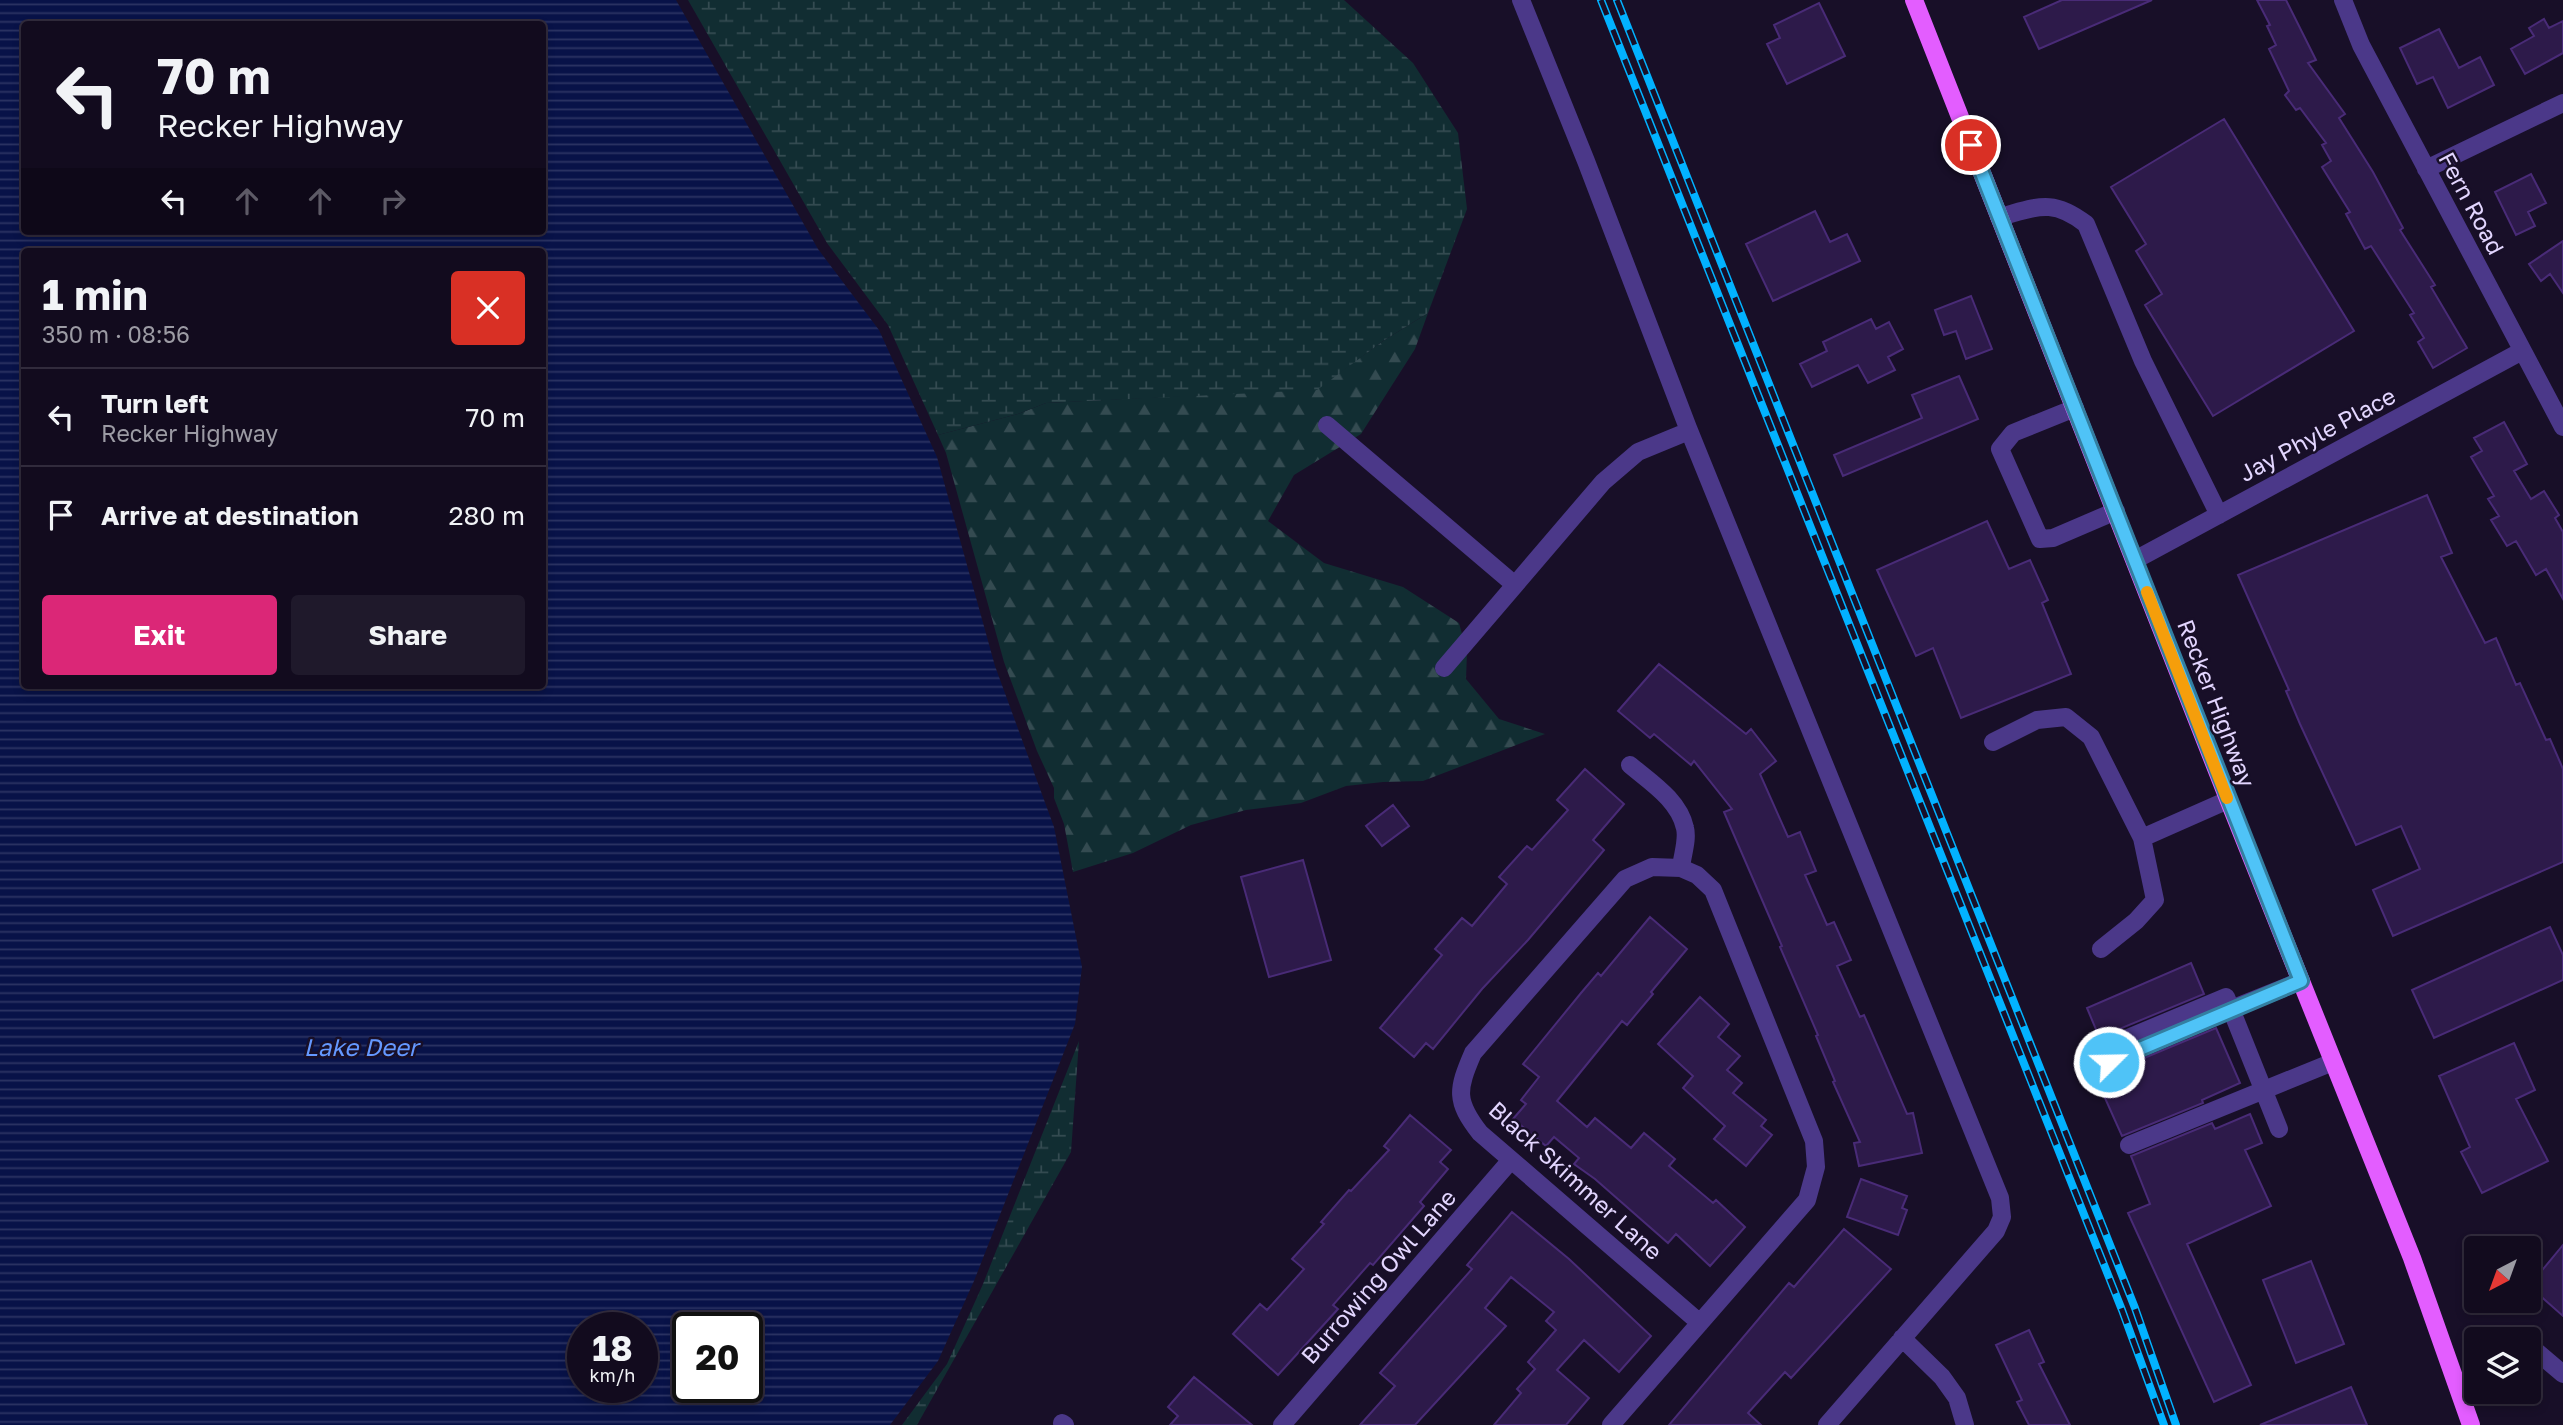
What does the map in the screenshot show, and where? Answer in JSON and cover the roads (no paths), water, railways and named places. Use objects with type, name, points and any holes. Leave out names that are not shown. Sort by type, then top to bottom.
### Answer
[{"type":"main road","name":"Recker Highway","points":[[1913,0],[2228,800],[2412,1258],[2471,1425]]},
{"type":"street","points":[[1521,0],[1689,431],[2000,1198],[2002,1217],[1996,1231],[1827,1425]]},
{"type":"street","name":"Fern Road","points":[[2343,0],[2361,45],[2563,427]]},
{"type":"street","points":[[2426,169],[2563,103]]},
{"type":"street","points":[[1999,217],[2042,205],[2069,211],[2086,224],[2143,361],[2218,514]]},
{"type":"street","name":"Jay Phyle Place","points":[[2135,560],[2522,351]]},
{"type":"street","points":[[2075,408],[2013,433],[2000,449],[2040,539],[2053,538],[2116,511]]},
{"type":"street","points":[[1327,425],[1515,585]]},
{"type":"street","points":[[1444,668],[1603,482],[1638,452],[1689,431]]},
{"type":"street","points":[[1993,742],[2037,720],[2066,718],[2091,737],[2142,838],[2155,900],[2101,949]]},
{"type":"street","points":[[1611,1425],[1807,1200],[1816,1167],[1814,1141],[1713,890],[1697,876],[1681,868],[1686,830],[1679,814],[1665,794],[1630,765]]},
{"type":"street","points":[[2142,838],[2228,800]]},
{"type":"street","name":"Black Skimmer Lane","points":[[1681,868],[1652,867],[1625,879],[1473,1053],[1460,1082],[1464,1112],[1480,1133],[1700,1323]]},
{"type":"street","points":[[2109,1062],[2301,981]]},
{"type":"street","points":[[2116,1043],[2226,997],[2279,1129]]},
{"type":"street","points":[[2129,1145],[2333,1062]]},
{"type":"street","name":"Burrowing Owl Lane","points":[[1282,1425],[1511,1160]]},
{"type":"street","points":[[1902,1338],[1942,1377],[1957,1398],[1965,1425]]},
{"type":"street","points":[[2541,1355],[2563,1374]]},
{"type":"water","name":"Lake Deer","points":[[0,0],[676,0],[818,249],[879,330],[937,457],[995,666],[1054,827],[1082,967],[1075,1024],[974,1281],[938,1361],[890,1425],[0,1425]]},
{"type":"railway","points":[[1601,0],[2122,1310],[2164,1425]]},
{"type":"railway","points":[[1617,0],[2135,1308],[2176,1425]]}]
